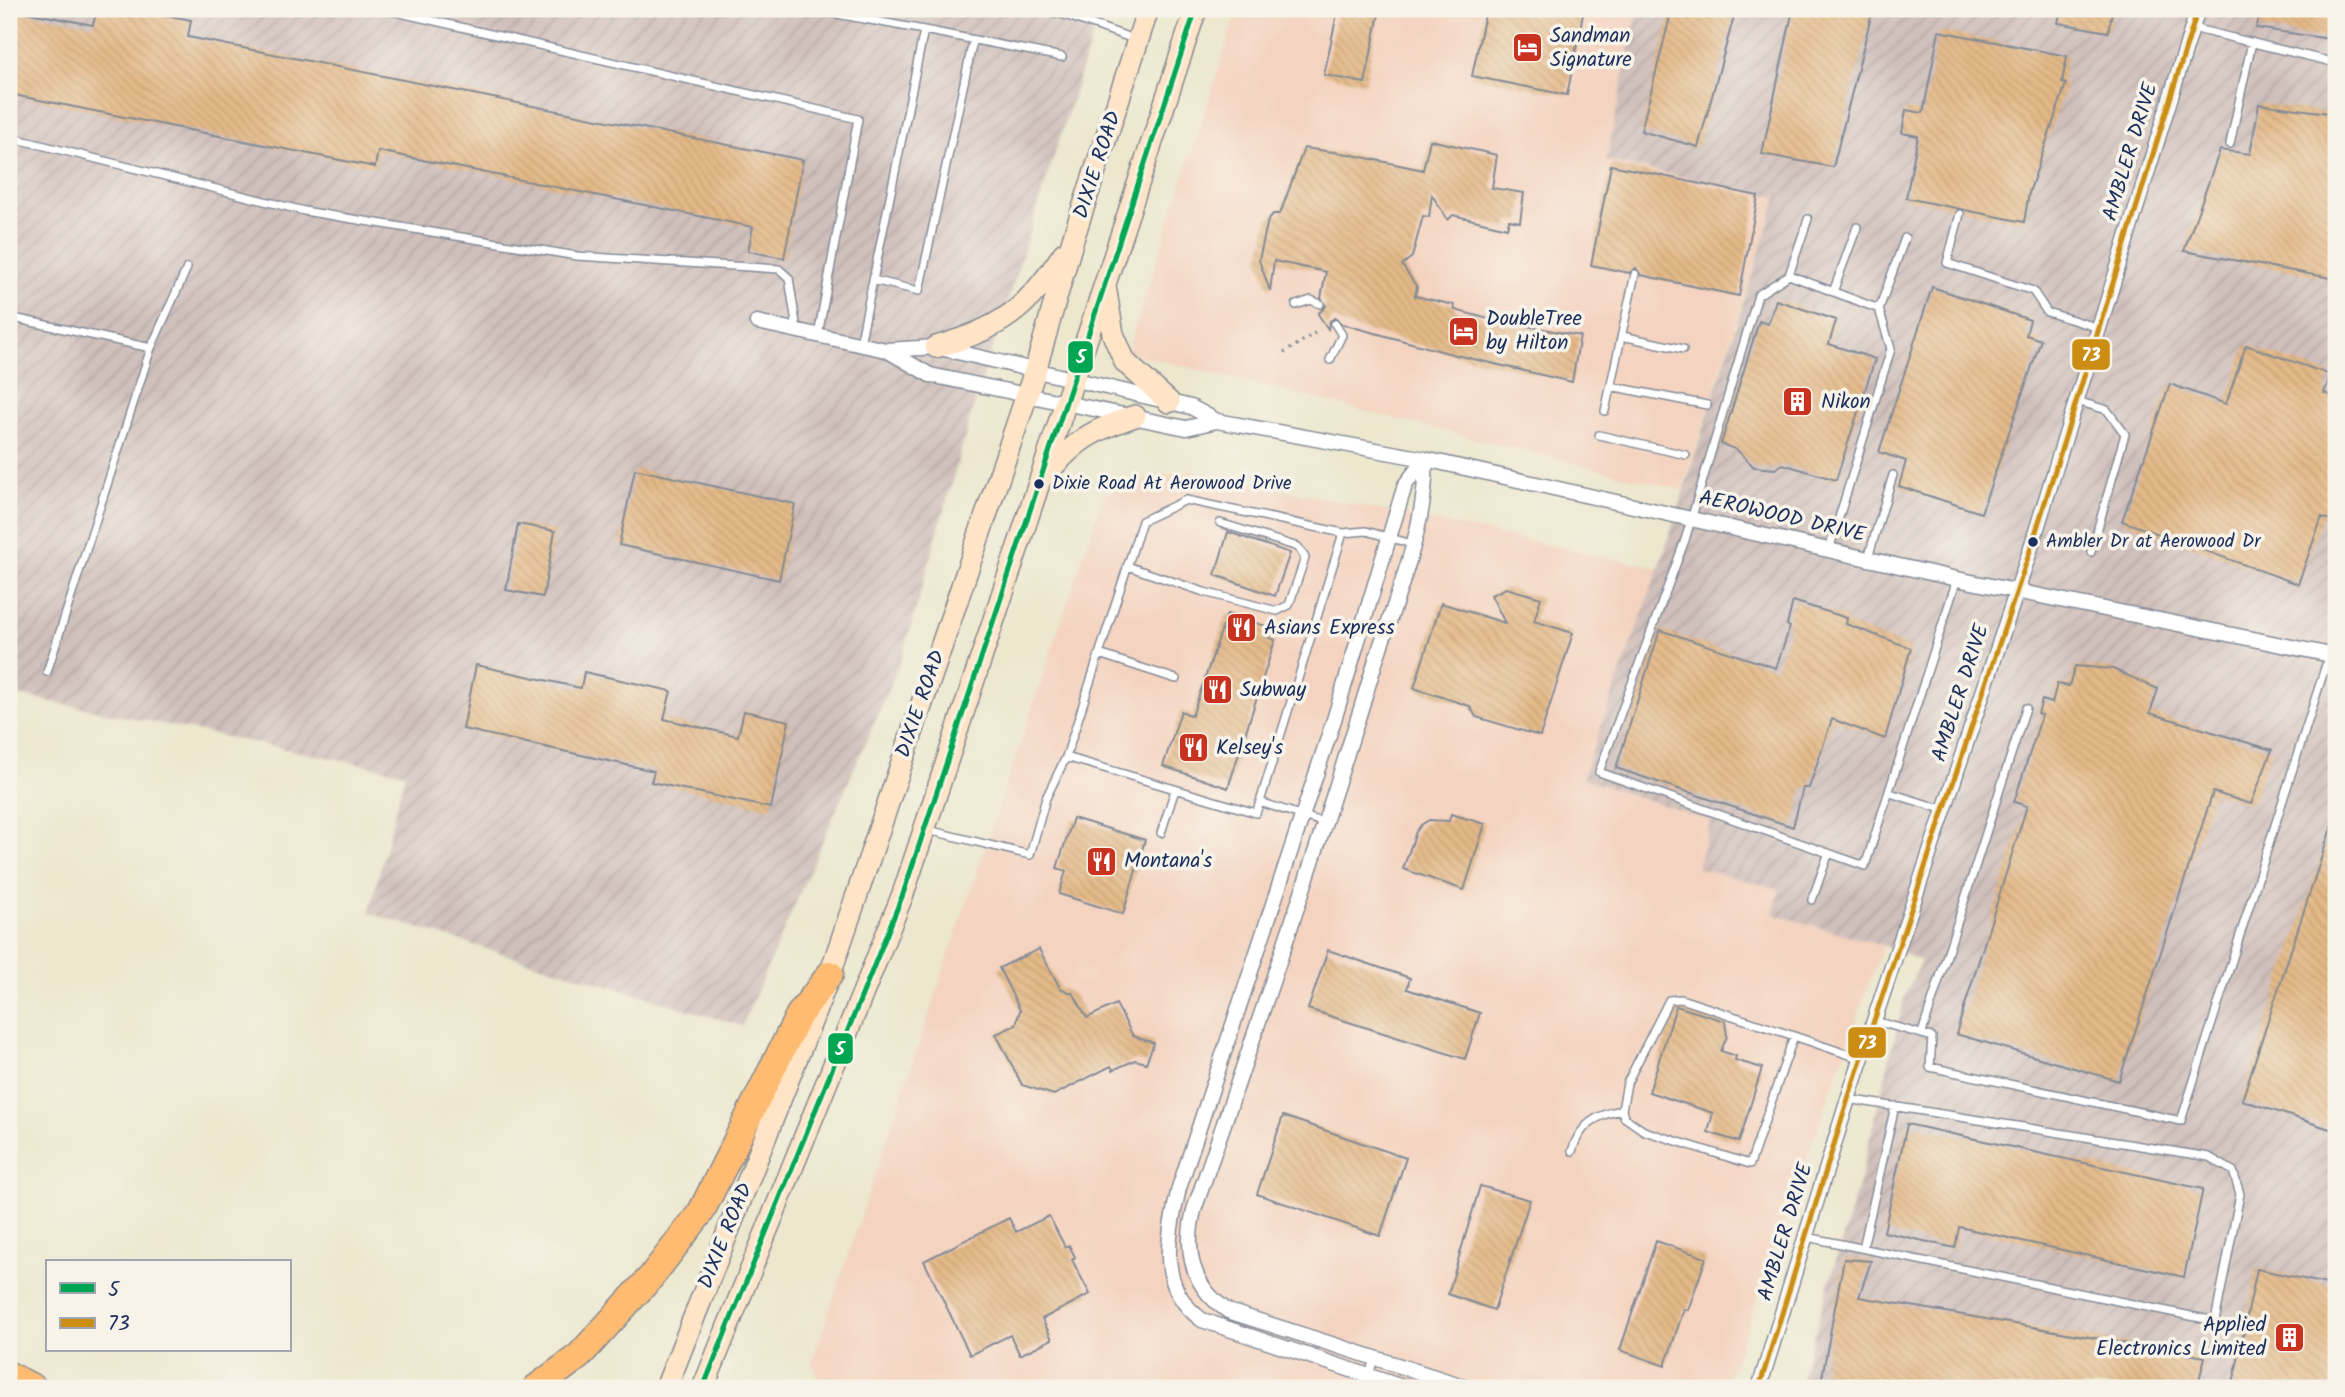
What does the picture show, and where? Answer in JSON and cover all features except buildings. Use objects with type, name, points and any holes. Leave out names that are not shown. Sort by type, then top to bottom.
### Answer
[{"type":"highway","points":[[536,1388],[579,1356],[651,1277],[701,1212],[799,1015],[830,974]]},
{"type":"highway","points":[[9,1376],[34,1388]]},
{"type":"main road","name":"DIXIE ROAD","points":[[666,1388],[830,974],[1035,371],[1073,239],[1148,9]]},
{"type":"main road","name":"DIXIE ROAD","points":[[703,1388],[903,894],[1196,9]]},
{"type":"main road","points":[[936,347],[979,335],[1007,320],[1045,279],[1073,239]]},
{"type":"main road","points":[[1104,282],[1113,334],[1125,362],[1169,402]]},
{"type":"main road","points":[[1038,481],[1073,444],[1096,429],[1135,416]]},
{"type":"street","name":"AMBLER DRIVE","points":[[1759,1388],[1848,1099],[1945,810],[2198,9]]},
{"type":"street","name":"AEROWOOD DRIVE","points":[[757,322],[887,350],[936,347],[1191,407],[1217,421],[1425,459],[1957,579],[2333,655]]},
{"type":"street","name":"AEROWOOD DRIVE","points":[[887,350],[930,376],[1186,428],[1217,421]]},
{"type":"street","points":[[1405,1388],[1369,1382],[1223,1329],[1194,1313],[1175,1290],[1168,1265],[1168,1243],[1179,1188],[1302,816],[1405,485],[1425,459]]},
{"type":"street","points":[[1425,459],[1427,488],[1412,544],[1325,822],[1199,1196],[1189,1228],[1189,1254],[1197,1279],[1213,1300],[1236,1314],[1469,1388]]},
{"type":"lane","points":[[383,9],[858,119],[818,336]]},
{"type":"lane","points":[[810,9],[1062,57]]},
{"type":"lane","points":[[1036,9],[1064,12],[1138,40]]},
{"type":"lane","points":[[2192,27],[2336,63]]},
{"type":"lane","points":[[860,345],[924,30]]},
{"type":"lane","points":[[873,281],[919,291],[973,41]]},
{"type":"lane","points":[[2230,144],[2252,42]]},
{"type":"lane","points":[[9,138],[304,211],[577,256],[779,269],[789,278],[797,332]]},
{"type":"lane","points":[[1961,214],[1947,263],[2033,291],[2047,312],[2099,328]]},
{"type":"lane","points":[[1808,219],[1788,275],[1758,295],[1692,518],[1599,772],[1865,866],[1957,579]]},
{"type":"lane","points":[[1833,292],[1857,226]]},
{"type":"lane","points":[[1829,550],[1891,349],[1879,309],[1905,238]]},
{"type":"lane","points":[[47,672],[151,348],[187,268]]},
{"type":"lane","points":[[1605,411],[1635,274]]},
{"type":"lane","points":[[1788,275],[1879,309]]},
{"type":"lane","points":[[1296,305],[1311,300],[1320,304]]},
{"type":"lane","points":[[9,317],[151,348]]},
{"type":"lane","points":[[1330,360],[1342,335],[1335,324]]},
{"type":"lane","points":[[1622,336],[1683,349]]},
{"type":"lane","points":[[1610,386],[1707,405]]},
{"type":"lane","points":[[2076,401],[2107,410],[2125,434],[2091,552]]},
{"type":"lane","points":[[1598,435],[1686,455]]},
{"type":"lane","points":[[1868,558],[1894,475]]},
{"type":"lane","points":[[924,829],[1030,855],[1046,798],[1066,757],[1142,521],[1186,500],[1343,533],[1366,531],[1412,544]]},
{"type":"lane","points":[[1127,566],[1204,592],[1277,611],[1289,605],[1305,558],[1298,547],[1220,523]]},
{"type":"lane","points":[[1066,757],[1256,813],[1343,533]]},
{"type":"lane","points":[[1099,654],[1176,679]]},
{"type":"lane","points":[[1875,1021],[1932,1037],[1930,1067],[2181,1121],[2333,655]]},
{"type":"lane","points":[[1922,1033],[2026,708]]},
{"type":"lane","points":[[1161,833],[1175,790]]},
{"type":"lane","points":[[1890,793],[1945,810]]},
{"type":"lane","points":[[1260,802],[1325,822]]},
{"type":"lane","points":[[1812,900],[1828,855]]},
{"type":"lane","points":[[1242,998],[1263,1007]]},
{"type":"lane","points":[[1794,1036],[1750,1164],[1644,1131],[1630,1124],[1622,1110],[1627,1083],[1669,1000],[1681,999],[1794,1036],[1862,1059]]},
{"type":"lane","points":[[1807,1237],[2215,1321],[2240,1194],[2233,1171],[2209,1157],[1848,1099]]},
{"type":"lane","points":[[1863,1248],[1895,1106]]},
{"type":"lane","points":[[1572,1151],[1580,1130],[1588,1122],[1622,1110]]},
{"type":"lane","points":[[1179,1188],[1199,1196]]},
{"type":"lane","points":[[1369,1382],[1373,1357]]},
{"type":"path","points":[[1284,353],[1315,333]]},
{"type":"shaded area","points":[[9,9],[1101,9],[971,415],[901,661],[742,1026],[369,913],[405,773],[9,693]]},
{"type":"shaded area","points":[[1238,9],[1638,9],[1606,161],[1777,196],[1682,490],[1127,352]]},
{"type":"shaded area","points":[[1638,9],[2336,9],[2336,1388],[1798,1388],[1859,1183],[1905,995],[1921,961],[1883,945],[1773,914],[1780,889],[1697,868],[1711,821],[1582,778],[1659,568],[1777,197],[1606,161]]},
{"type":"shaded area","points":[[1194,471],[1659,568],[1582,778],[1711,821],[1780,889],[1773,914],[1883,945],[1725,1388],[821,1388],[812,1362],[1104,494],[1156,476]]},
{"type":"transit line","name":"5","points":[[703,1388],[903,894],[1196,9]]},
{"type":"transit line","name":"73","points":[[1759,1388],[1848,1099],[2028,557],[2198,9]]},
{"type":"place","name":"Sandman Signature","points":[[1527,48]]},
{"type":"place","name":"DoubleTree by Hilton","points":[[1463,331]]},
{"type":"place","name":"Nikon","points":[[1798,402]]},
{"type":"place","name":"Dixie Road At Aerowood Drive","points":[[1039,484]]},
{"type":"place","name":"Ambler Dr at Aerowood Dr","points":[[2033,542]]},
{"type":"place","name":"Asians Express","points":[[1241,628]]},
{"type":"place","name":"Subway","points":[[1217,690]]},
{"type":"place","name":"Kelsey's","points":[[1193,748]]},
{"type":"place","name":"Montana's","points":[[1101,861]]},
{"type":"place","name":"Applied Electronics Limited","points":[[2289,1337]]}]
